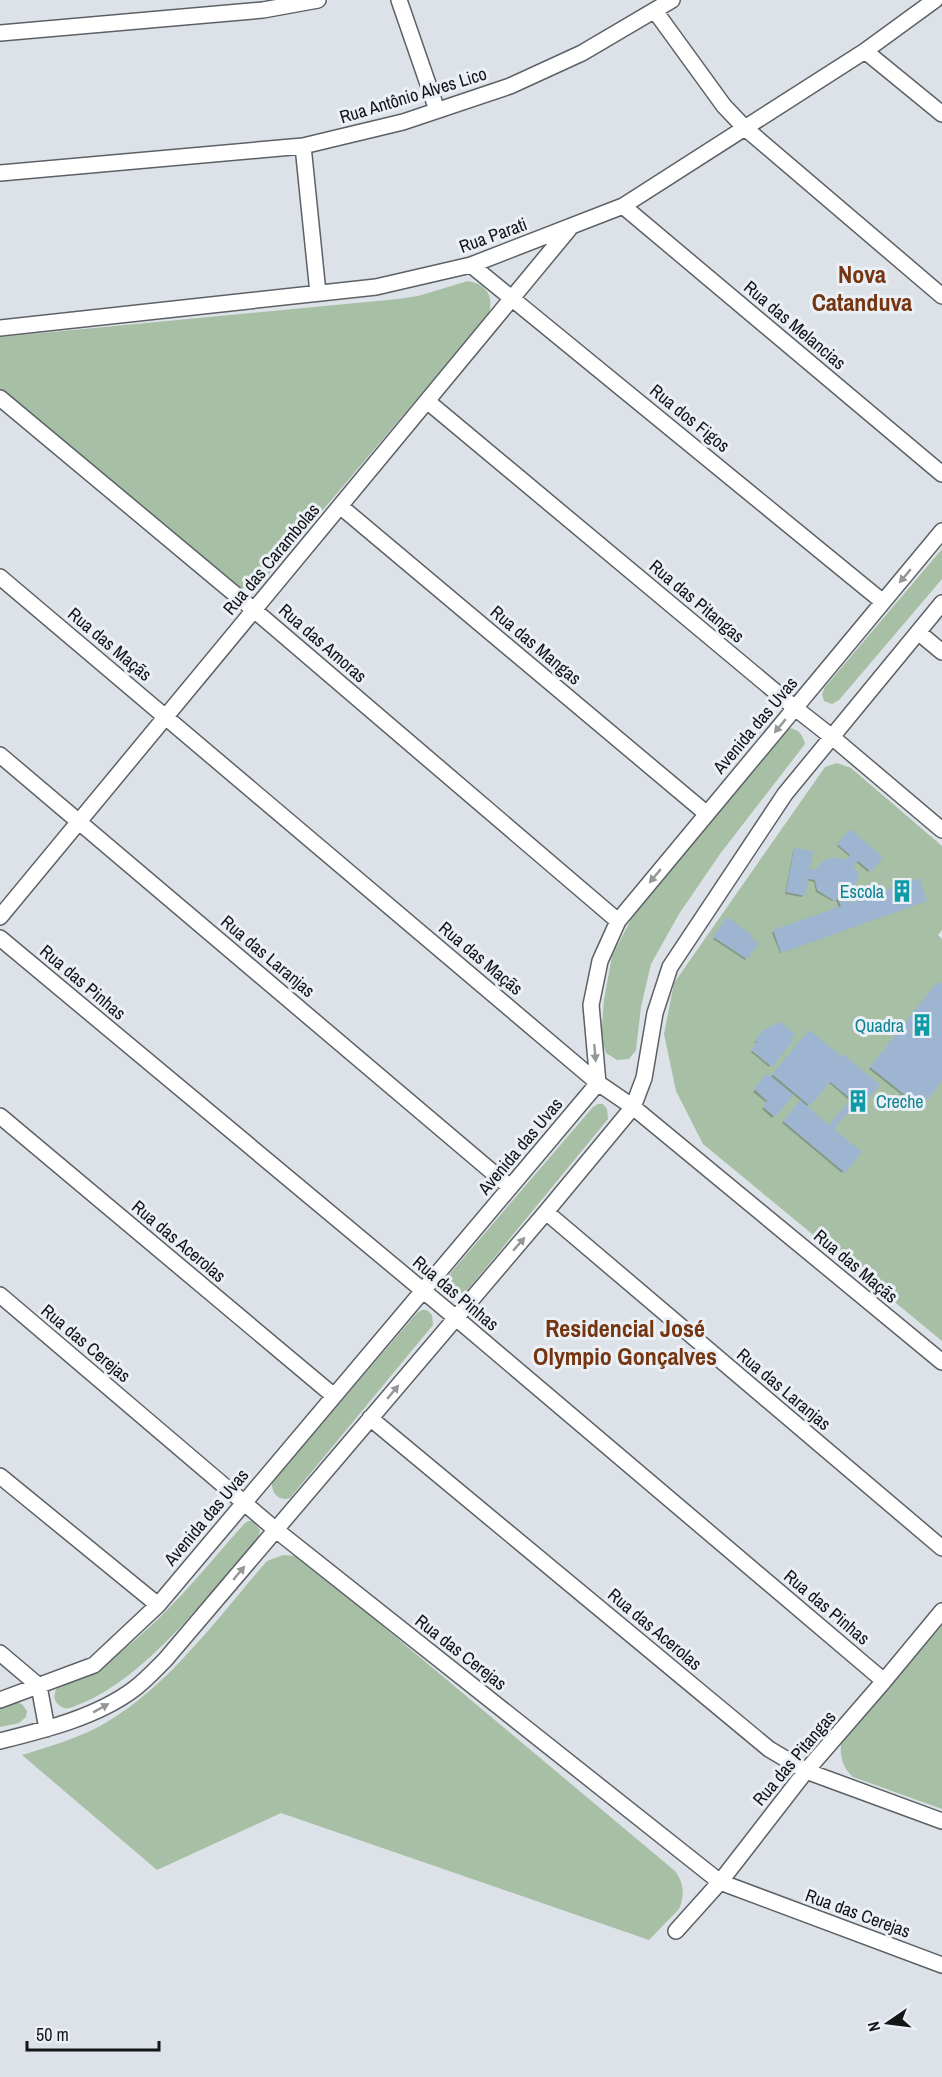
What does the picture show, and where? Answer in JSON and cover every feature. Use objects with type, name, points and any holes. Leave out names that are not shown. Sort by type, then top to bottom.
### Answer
[{"type":"street","points":[[0,33],[264,10],[318,0]]},
{"type":"street","points":[[399,0],[436,110]]},
{"type":"street","name":"Rua Antônio Alves Lico","points":[[0,173],[303,146],[404,122],[510,86],[582,53],[672,0]]},
{"type":"street","name":"Rua Parati","points":[[0,328],[376,287],[471,265],[623,206],[865,51],[935,0]]},
{"type":"street","points":[[655,11],[724,106],[745,128],[942,296]]},
{"type":"street","points":[[865,51],[942,114]]},
{"type":"street","points":[[303,146],[318,293]]},
{"type":"street","name":"Rua das Melancias","points":[[623,206],[942,474]]},
{"type":"street","name":"Rua das Carambolas","points":[[0,917],[572,226]]},
{"type":"street","name":"Rua dos Figos","points":[[471,265],[883,602]]},
{"type":"street","name":"Rua das Amoras","points":[[0,398],[254,610],[618,921]]},
{"type":"street","name":"Rua das Pitangas","points":[[427,401],[795,708],[832,736],[942,830]]},
{"type":"street","name":"Rua das Mangas","points":[[340,506],[707,814]]},
{"type":"street","name":"Avenida das Uvas","points":[[0,1700],[94,1665],[158,1605],[598,1083],[591,1005],[600,961],[618,921],[942,531]]},
{"type":"street","name":"Rua das Maçãs","points":[[0,577],[598,1083],[633,1107],[942,1362]]},
{"type":"street","points":[[0,1742],[90,1714],[134,1689],[165,1660],[633,1107],[644,1078],[655,1013],[670,967],[785,794],[942,603]]},
{"type":"street","points":[[918,632],[942,652]]},
{"type":"street","name":"Rua das Laranjas","points":[[0,755],[510,1188]]},
{"type":"street","name":"Rua das Pinhas","points":[[0,938],[456,1318],[884,1681]]},
{"type":"street","name":"Rua das Acerolas","points":[[0,1116],[334,1396]]},
{"type":"street","name":"Rua das Laranjas","points":[[546,1212],[942,1548]]},
{"type":"street","name":"Rua das Cerejas","points":[[0,1295],[276,1530],[720,1882],[942,1965]]},
{"type":"street","name":"Rua das Acerolas","points":[[370,1418],[769,1749],[806,1771],[942,1821]]},
{"type":"street","points":[[0,1476],[158,1605]]},
{"type":"street","name":"Rua das Pitangas","points":[[676,1931],[720,1882],[806,1771],[942,1611]]},
{"type":"street","points":[[0,1653],[39,1686],[47,1729]]},
{"type":"green space","points":[[468,281],[480,285],[488,293],[490,309],[488,315],[261,583],[247,589],[236,587],[0,390],[0,337],[398,299],[418,296]]},
{"type":"green space","points":[[942,549],[942,579],[839,700],[832,704],[824,701],[822,694],[825,687]]},
{"type":"green space","points":[[789,728],[800,733],[805,744],[720,854],[679,914],[651,964],[641,1007],[636,1050],[629,1059],[617,1060],[606,1053],[601,1038],[604,1000],[612,956],[639,904]]},
{"type":"green space","points":[[837,763],[851,768],[942,846],[942,930],[938,935],[942,939],[942,1341],[703,1144],[676,1091],[664,1034],[674,983],[825,767]]},
{"type":"green space","points":[[598,1104],[603,1104],[607,1109],[608,1119],[466,1292],[458,1293],[452,1290],[448,1284],[448,1276]]},
{"type":"green space","points":[[422,1310],[427,1310],[432,1315],[433,1325],[290,1498],[282,1499],[276,1496],[272,1482]]},
{"type":"green space","points":[[248,1521],[253,1521],[260,1530],[259,1536],[199,1606],[154,1653],[130,1674],[80,1704],[64,1708],[57,1703],[54,1698],[56,1689],[85,1675],[136,1639],[181,1596]]},
{"type":"green space","points":[[283,1555],[295,1556],[305,1561],[675,1871],[683,1889],[679,1909],[649,1940],[281,1813],[157,1870],[22,1755],[86,1733],[130,1707],[152,1689],[193,1648],[267,1561]]},
{"type":"green space","points":[[942,1623],[942,1809],[853,1777],[843,1764],[841,1749],[842,1738]]},
{"type":"green space","points":[[15,1702],[22,1704],[27,1711],[26,1717],[19,1723],[0,1727],[0,1707]]},
{"type":"building","name":"Escola","points":[[850,829],[883,857],[871,872],[858,861],[853,866],[859,874],[853,893],[847,896],[850,903],[919,878],[927,901],[781,953],[773,930],[841,906],[838,899],[834,901],[817,890],[815,880],[808,879],[805,896],[786,892],[794,848],[813,851],[810,869],[815,870],[823,861],[837,857],[845,860],[850,855],[837,844]]},
{"type":"building","points":[[727,917],[759,943],[747,959],[713,937]]},
{"type":"building","name":"Quadra","points":[[938,981],[942,984],[942,1081],[921,1108],[870,1067]]},
{"type":"building","points":[[779,1021],[795,1034],[791,1039],[793,1041],[772,1067],[751,1050],[757,1042],[755,1040],[765,1028],[767,1030],[772,1024],[775,1026]]},
{"type":"building","name":"Creche","points":[[809,1030],[841,1056],[843,1054],[880,1085],[861,1107],[856,1103],[834,1129],[862,1152],[845,1173],[783,1121],[800,1100],[829,1125],[851,1099],[830,1082],[810,1106],[772,1074]]},
{"type":"building","points":[[767,1073],[794,1095],[775,1117],[763,1107],[767,1101],[754,1089]]},
{"type":"place","name":"Escola","points":[[902,891]]},
{"type":"place","name":"Quadra","points":[[922,1025]]},
{"type":"place","name":"Creche","points":[[858,1101]]},
{"type":"district","name":"Nova Catanduva","points":[[862,288]]},
{"type":"district","name":"Residencial José Olympio Gonçalves","points":[[625,1342]]}]
